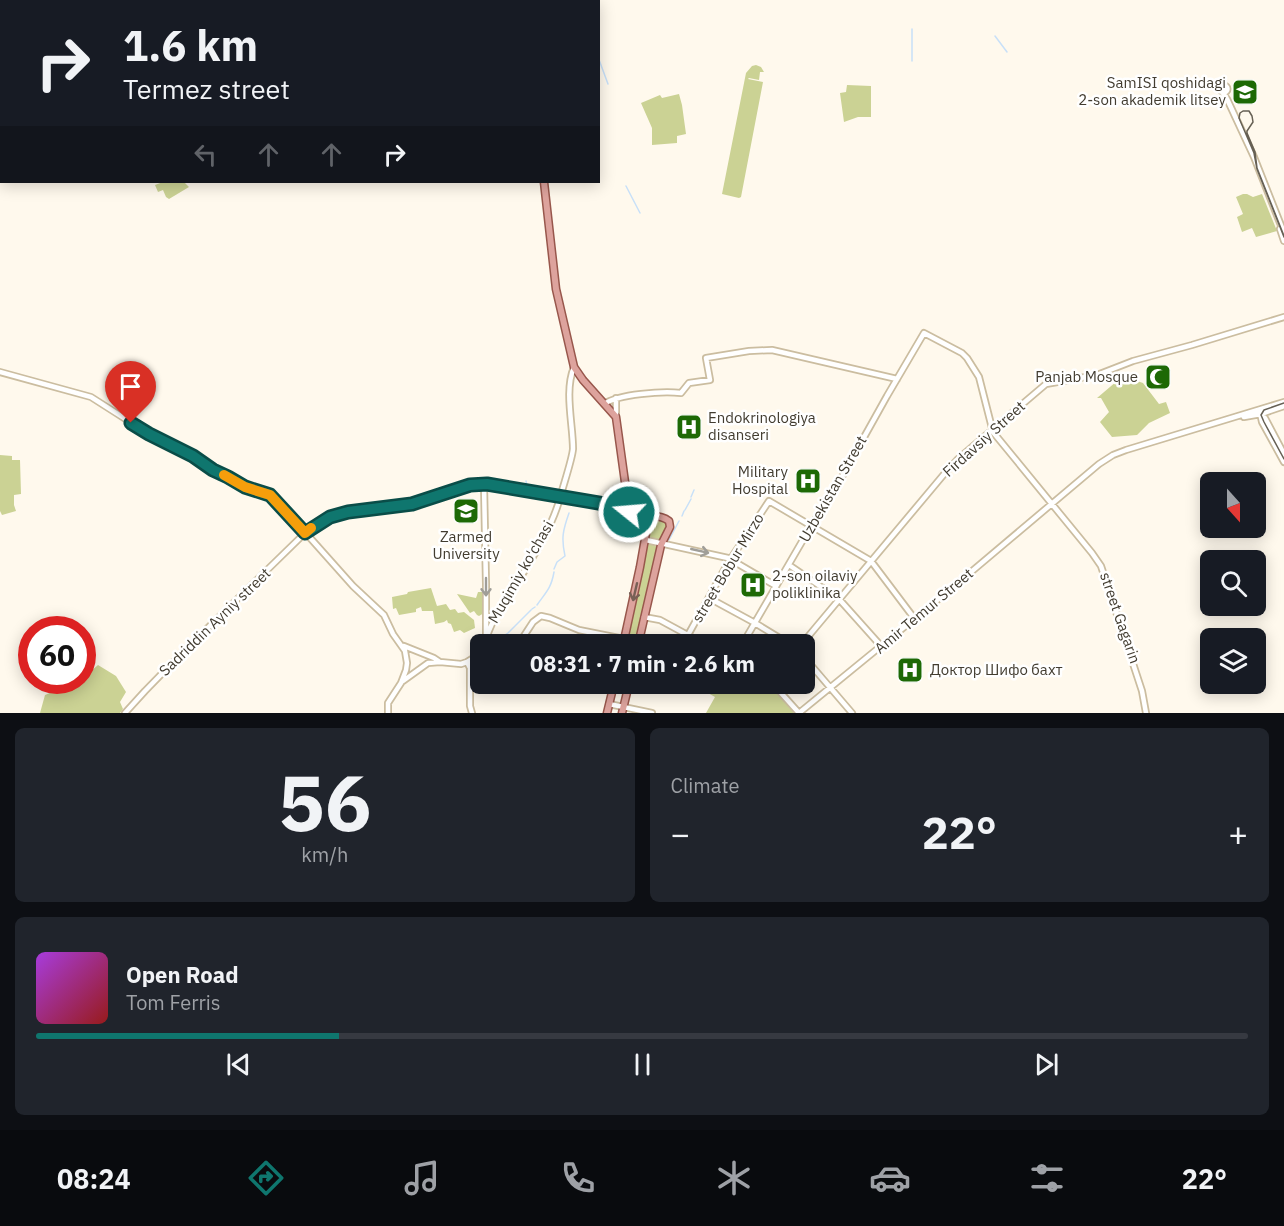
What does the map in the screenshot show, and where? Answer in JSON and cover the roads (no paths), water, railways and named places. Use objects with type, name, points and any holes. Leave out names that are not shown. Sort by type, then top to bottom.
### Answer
[{"type":"main road","points":[[1225,91],[1284,233]]},
{"type":"main road","points":[[1255,159],[1254,164],[1284,241]]},
{"type":"main road","points":[[544,183],[555,278],[574,367],[616,417]]},
{"type":"main road","name":"Firdavsiy Street","points":[[810,634],[958,459],[1046,384],[1097,375],[1133,361],[1284,317]]},
{"type":"main road","name":"Uzbekistan Street","points":[[748,634],[834,491],[924,333],[962,353],[977,371],[993,429]]},
{"type":"main road","points":[[604,404],[615,398],[667,392],[681,393],[689,383],[710,380],[706,358],[749,351],[772,350],[897,379]]},
{"type":"main road","name":"Muqimiy ko'chasi","points":[[488,634],[530,560],[560,498],[573,451],[570,378],[574,367]]},
{"type":"main road","points":[[0,372],[91,397],[149,434],[193,456],[242,486],[270,495],[359,592],[384,615],[392,633],[406,654],[408,674]]},
{"type":"main road","points":[[615,398],[629,510]]},
{"type":"main road","name":"Amir Temur Street","points":[[799,713],[1109,457],[1284,404]]},
{"type":"main road","points":[[1260,412],[1284,454]]},
{"type":"main road","points":[[1260,412],[1262,422],[1284,462]]},
{"type":"main road","name":"street Gagarin","points":[[993,429],[1002,444],[1101,566],[1147,713]]},
{"type":"main road","points":[[487,634],[484,485],[651,513],[670,522],[640,634]]},
{"type":"main road","name":"Sadriddin Ayniy street","points":[[126,713],[176,660],[306,534],[323,523],[345,515],[414,506],[484,485]]},
{"type":"main road","name":"street Bobur Mirzo","points":[[689,634],[730,559],[769,501],[812,526]]},
{"type":"main road","points":[[629,510],[643,514],[647,517],[648,522]]},
{"type":"main road","points":[[625,634],[648,522],[651,516],[656,516]]},
{"type":"main road","points":[[812,526],[871,561],[914,618]]},
{"type":"main road","points":[[646,540],[730,559],[776,586]]},
{"type":"main road","points":[[789,565],[839,599],[881,646]]},
{"type":"main road","points":[[708,598],[773,634]]},
{"type":"main road","points":[[525,634],[539,616],[594,634]]},
{"type":"main road","points":[[644,617],[660,620],[686,634]]},
{"type":"main road","points":[[399,643],[440,662],[455,664],[470,660]]},
{"type":"main road","points":[[406,654],[407,651],[413,651]]},
{"type":"main road","points":[[388,713],[388,703],[408,674],[434,660]]},
{"type":"main road","points":[[467,662],[470,668],[472,713]]},
{"type":"main road","points":[[815,670],[852,713]]},
{"type":"main road","points":[[607,713],[612,694]]},
{"type":"main road","points":[[623,710],[627,694]]},
{"type":"main road","points":[[783,694],[799,713]]},
{"type":"main road","points":[[609,704],[623,710],[652,713]]},
{"type":"waterway","points":[[912,29],[912,61]]},
{"type":"waterway","points":[[995,36],[1007,52]]},
{"type":"waterway","points":[[600,62],[608,84]]},
{"type":"waterway","points":[[626,186],[640,213]]},
{"type":"waterway","points":[[526,481],[527,486],[539,488]]},
{"type":"waterway","points":[[541,489],[558,492]]},
{"type":"waterway","points":[[691,497],[694,490]]},
{"type":"waterway","points":[[685,510],[691,499]]},
{"type":"waterway","points":[[682,516],[684,511]]},
{"type":"waterway","points":[[554,569],[557,562],[565,556],[563,534],[569,513]]},
{"type":"waterway","points":[[669,540],[679,521]]},
{"type":"waterway","points":[[537,605],[550,586],[554,572]]},
{"type":"waterway","points":[[506,634],[531,610]]},
{"type":"tram line","points":[[1284,236],[1257,168],[1255,152],[1247,133],[1253,122],[1252,116],[1249,111],[1243,111],[1239,118],[1254,153],[1257,169],[1284,237]]},
{"type":"tram line","points":[[1284,403],[1264,410],[1261,415],[1284,459]]},
{"type":"place","name":"SamISI qoshidagi 2-son akademik litsey","points":[[1245,92]]},
{"type":"place","name":"Panjab Mosque","points":[[1158,377]]},
{"type":"place","name":"Endokrinologiya disanseri","points":[[689,427]]},
{"type":"place","name":"Military Hospital","points":[[808,481]]},
{"type":"place","name":"Zarmed University","points":[[466,511]]},
{"type":"place","name":"2-son oilaviy poliklinika","points":[[753,585]]},
{"type":"place","name":"Доктор Шифо бахт","points":[[910,670]]}]
